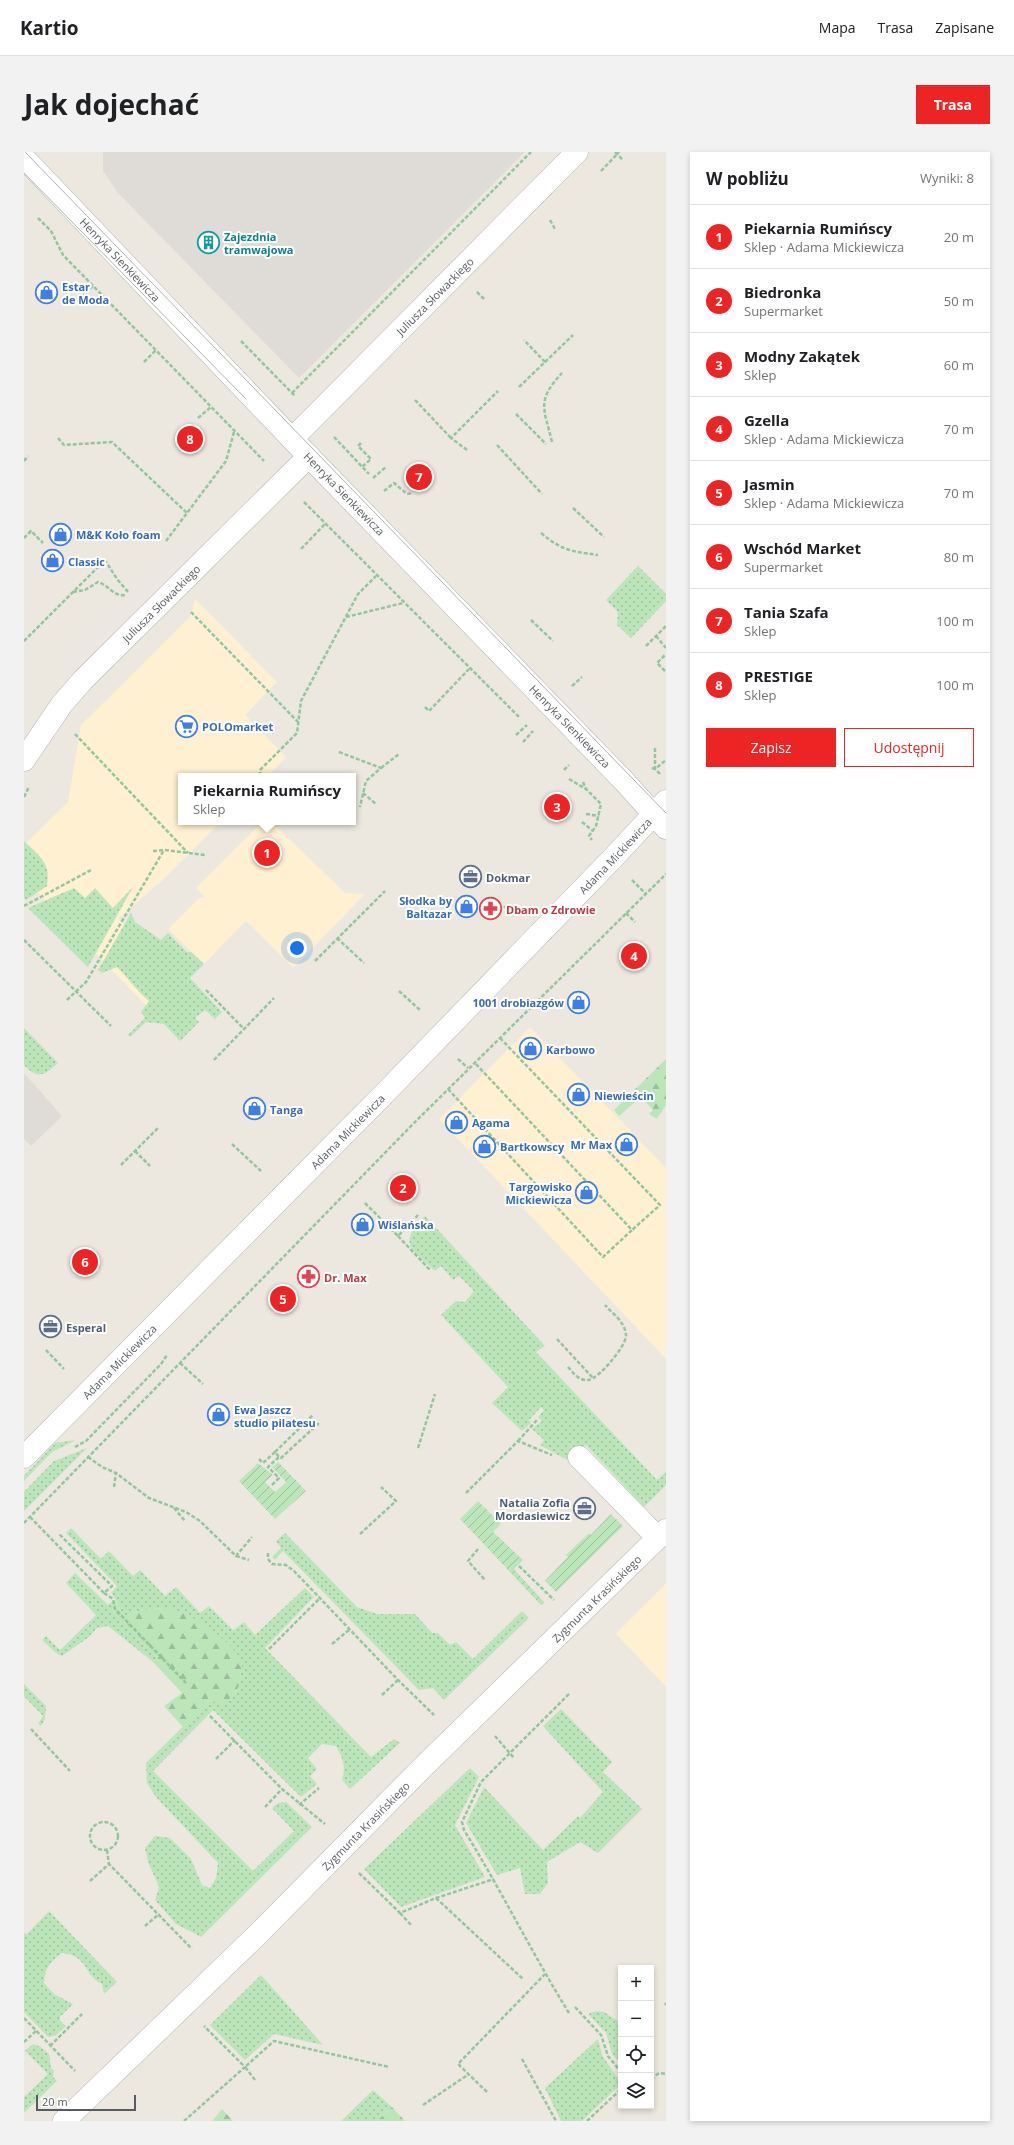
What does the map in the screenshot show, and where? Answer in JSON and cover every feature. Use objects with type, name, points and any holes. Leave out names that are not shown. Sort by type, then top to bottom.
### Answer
[{"type":"street","name":"Juliusza Słowackiego","points":[[292,439],[577,152]]},
{"type":"street","name":"Henryka Sienkiewicza","points":[[24,158],[292,439],[624,781],[662,814]]},
{"type":"street","name":"Juliusza Słowackiego","points":[[24,760],[62,704],[82,680],[309,456]]},
{"type":"street","name":"Adama Mickiewicza","points":[[24,1457],[558,908],[662,814]]},
{"type":"street","points":[[579,1457],[662,1534]]},
{"type":"street","name":"Zygmunta Krasińskiego","points":[[64,2121],[257,1935],[422,1768],[662,1534]]},
{"type":"path","points":[[278,378],[292,393],[531,152]]},
{"type":"path","points":[[615,152],[623,160]]},
{"type":"path","points":[[35,214],[51,232],[63,255],[234,432],[266,463]]},
{"type":"path","points":[[81,297],[93,286]]},
{"type":"path","points":[[519,387],[573,335]]},
{"type":"path","points":[[524,340],[545,362]]},
{"type":"path","points":[[144,362],[156,350]]},
{"type":"path","points":[[552,442],[544,397],[550,386],[562,373]]},
{"type":"path","points":[[451,438],[498,391]]},
{"type":"path","points":[[415,400],[451,438],[467,450]]},
{"type":"path","points":[[198,418],[211,407]]},
{"type":"path","points":[[516,414],[546,444]]},
{"type":"path","points":[[166,541],[226,461],[234,432]]},
{"type":"path","points":[[58,438],[64,445],[112,442],[187,513]]},
{"type":"path","points":[[361,442],[358,446],[371,458],[362,467]]},
{"type":"path","points":[[497,446],[542,494]]},
{"type":"path","points":[[24,461],[28,456]]},
{"type":"path","points":[[373,478],[386,467]]},
{"type":"path","points":[[384,490],[394,483],[407,494],[412,493]]},
{"type":"path","points":[[301,499],[376,576],[538,736]]},
{"type":"path","points":[[573,508],[604,537]]},
{"type":"path","points":[[301,549],[325,524]]},
{"type":"path","points":[[24,538],[31,531],[43,543]]},
{"type":"path","points":[[541,532],[558,546],[573,552],[598,555]]},
{"type":"path","points":[[24,641],[105,560],[117,579],[131,594]]},
{"type":"path","points":[[260,773],[260,770],[297,733],[301,701],[358,594],[376,576]]},
{"type":"path","points":[[72,592],[85,590],[98,582],[103,583],[111,592],[120,596],[134,593]]},
{"type":"path","points":[[346,617],[404,603]]},
{"type":"path","points":[[190,612],[298,722]]},
{"type":"path","points":[[531,620],[553,641]]},
{"type":"path","points":[[646,646],[666,626]]},
{"type":"path","points":[[656,636],[666,648]]},
{"type":"path","points":[[665,671],[657,663],[666,654]]},
{"type":"path","points":[[425,707],[429,711],[469,669]]},
{"type":"path","points":[[571,687],[582,677]]},
{"type":"path","points":[[516,735],[527,725]]},
{"type":"path","points":[[70,728],[188,853]]},
{"type":"path","points":[[523,742],[533,731]]},
{"type":"path","points":[[655,748],[655,768],[660,774]]},
{"type":"path","points":[[339,752],[381,768]]},
{"type":"path","points":[[360,807],[366,781],[399,754]]},
{"type":"path","points":[[564,760],[574,770]]},
{"type":"path","points":[[647,767],[655,768],[666,760]]},
{"type":"path","points":[[564,770],[569,765]]},
{"type":"path","points":[[569,779],[586,789],[601,804],[596,826],[589,836]]},
{"type":"path","points":[[582,780],[586,789]]},
{"type":"path","points":[[363,793],[376,804]]},
{"type":"path","points":[[586,814],[599,816]]},
{"type":"path","points":[[582,822],[593,831]]},
{"type":"path","points":[[67,1000],[86,982],[164,850]]},
{"type":"path","points":[[153,851],[164,850],[205,855]]},
{"type":"path","points":[[24,906],[91,870]]},
{"type":"path","points":[[24,1522],[474,1062],[666,874]]},
{"type":"path","points":[[637,884],[646,894]]},
{"type":"path","points":[[315,961],[385,890]]},
{"type":"path","points":[[504,906],[514,914]]},
{"type":"path","points":[[626,913],[635,922]]},
{"type":"path","points":[[337,938],[364,963]]},
{"type":"path","points":[[24,940],[111,1026]]},
{"type":"path","points":[[206,990],[244,1029]]},
{"type":"path","points":[[399,991],[420,1010]]},
{"type":"path","points":[[214,1060],[274,998]]},
{"type":"path","points":[[448,1089],[604,1257],[660,1205],[500,1038]]},
{"type":"path","points":[[474,1062],[632,1230]]},
{"type":"path","points":[[121,1165],[159,1127]]},
{"type":"path","points":[[232,1144],[261,1171]]},
{"type":"path","points":[[135,1151],[150,1166]]},
{"type":"path","points":[[365,1203],[430,1270]]},
{"type":"path","points":[[398,1236],[418,1215]]},
{"type":"path","points":[[568,1367],[582,1380],[598,1377],[626,1341],[626,1333],[622,1323],[604,1305]]},
{"type":"path","points":[[557,1339],[593,1378]]},
{"type":"path","points":[[46,1350],[64,1369]]},
{"type":"path","points":[[180,1363],[203,1384]]},
{"type":"path","points":[[418,1448],[435,1394]]},
{"type":"path","points":[[259,1459],[263,1463],[313,1415]]},
{"type":"path","points":[[466,1493],[537,1420]]},
{"type":"path","points":[[272,1485],[279,1478],[268,1467],[279,1457],[281,1458],[320,1422]]},
{"type":"path","points":[[518,1441],[553,1456]]},
{"type":"path","points":[[275,1452],[279,1457]]},
{"type":"path","points":[[88,1457],[102,1467],[116,1473],[149,1498],[172,1506],[200,1521],[236,1556],[249,1560]]},
{"type":"path","points":[[114,1487],[116,1473]]},
{"type":"path","points":[[360,1534],[396,1501],[381,1487]]},
{"type":"path","points":[[172,1506],[185,1520]]},
{"type":"path","points":[[30,1516],[104,1593],[113,1599],[115,1609],[186,1684]]},
{"type":"path","points":[[59,1534],[112,1586],[104,1593]]},
{"type":"path","points":[[236,1556],[252,1537]]},
{"type":"path","points":[[478,1549],[468,1561],[485,1580]]},
{"type":"path","points":[[268,1553],[268,1559],[272,1564],[286,1565],[431,1712]]},
{"type":"path","points":[[519,1566],[554,1600]]},
{"type":"path","points":[[269,1649],[320,1598]]},
{"type":"path","points":[[332,1644],[349,1630]]},
{"type":"path","points":[[382,1695],[398,1680]]},
{"type":"path","points":[[569,2013],[545,1974],[494,1879],[464,1830],[462,1822],[481,1782],[511,1754],[570,1692]]},
{"type":"path","points":[[210,1716],[299,1805],[326,1824]]},
{"type":"path","points":[[31,1730],[70,1771]]},
{"type":"path","points":[[495,1736],[514,1758]]},
{"type":"path","points":[[216,1759],[235,1740]]},
{"type":"path","points":[[299,1805],[319,1788]]},
{"type":"path","points":[[265,1807],[282,1789]]},
{"type":"path","points":[[99,1823],[112,1825],[118,1832],[117,1842],[107,1850],[98,1849],[92,1843],[91,1834],[99,1823]]},
{"type":"path","points":[[107,1850],[109,1864],[192,1949]]},
{"type":"path","points":[[90,1881],[109,1864]]},
{"type":"path","points":[[356,1870],[412,1926]]},
{"type":"path","points":[[400,1913],[436,1898],[494,1879]]},
{"type":"path","points":[[436,1898],[523,1979]]},
{"type":"path","points":[[145,1926],[159,1914]]},
{"type":"path","points":[[487,2092],[458,2064],[545,1974]]},
{"type":"path","points":[[575,2007],[601,2035],[608,2056],[618,2068]]},
{"type":"path","points":[[50,2046],[82,2014]]},
{"type":"path","points":[[24,2018],[75,2071]]},
{"type":"path","points":[[200,2022],[245,2067],[255,2080]]},
{"type":"path","points":[[24,2042],[36,2031]]},
{"type":"path","points":[[184,2121],[274,2041],[389,2067]]},
{"type":"path","points":[[522,2059],[556,2121]]},
{"type":"path","points":[[654,2077],[659,2073],[666,2074]]},
{"type":"path","points":[[423,2105],[469,2074]]},
{"type":"path","points":[[587,2121],[618,2092]]},
{"type":"shaded area","points":[[103,152],[525,152],[299,378],[118,193],[103,171]]},
{"type":"shaded area","points":[[195,599],[277,682],[245,715],[286,757],[271,773],[178,773],[178,825],[218,825],[165,878],[118,919],[186,982],[154,1014],[24,878],[24,845],[68,802],[81,725],[190,617]]},
{"type":"shaded area","points":[[259,825],[275,825],[345,893],[365,894],[293,968],[246,921],[204,964],[168,929],[199,898],[205,897],[196,888]]},
{"type":"shaded area","name":"Targowisko Mickiewicza","points":[[530,1027],[666,1168],[666,1359],[439,1119]]},
{"type":"shaded area","points":[[24,1073],[62,1116],[31,1146],[24,1139]]},
{"type":"shaded area","points":[[666,1583],[666,1687],[616,1634]]},
{"type":"green space","points":[[638,566],[666,594],[666,601],[631,638],[617,625],[618,612],[606,600]]},
{"type":"green space","points":[[24,841],[43,860],[46,865],[48,878],[47,886],[26,900],[24,897]]},
{"type":"green space","points":[[133,887],[88,967],[28,908],[74,888],[85,898],[95,888],[113,908]]},
{"type":"green space","points":[[131,913],[135,922],[161,940],[168,933],[187,952],[191,952],[204,964],[190,978],[222,1012],[215,1019],[205,1010],[195,1018],[199,1022],[180,1041],[164,1024],[146,1022],[130,1037],[128,1035],[145,1018],[141,1012],[149,1001],[117,967],[102,973],[98,970]]},
{"type":"green space","points":[[24,1028],[58,1063],[45,1073],[33,1073],[24,1065]]},
{"type":"green space","points":[[666,1059],[666,1105],[657,1119],[649,1114],[653,1110],[641,1097],[619,1116],[614,1110]]},
{"type":"green space","points":[[425,1216],[545,1346],[536,1352],[657,1480],[666,1472],[666,1485],[644,1507],[586,1445],[569,1461],[540,1445],[544,1440],[532,1429],[542,1421],[538,1417],[544,1410],[541,1407],[529,1420],[531,1423],[522,1431],[492,1403],[508,1387],[441,1315],[456,1301],[465,1302],[474,1291],[459,1276],[453,1280],[441,1266],[435,1271],[419,1257],[410,1246],[411,1234]]},
{"type":"green space","points":[[76,1440],[52,1452],[24,1481],[24,1476],[55,1443]]},
{"type":"green space","points":[[87,1448],[24,1511],[24,1492],[54,1461]]},
{"type":"green space","points":[[278,1462],[306,1491],[275,1519],[239,1481],[258,1463],[273,1475],[265,1482],[275,1492],[286,1482],[272,1467]]},
{"type":"green space","points":[[478,1501],[501,1524],[493,1532],[523,1560],[514,1569],[544,1602],[541,1605],[460,1519]]},
{"type":"green space","points":[[611,1514],[623,1526],[556,1592],[545,1581],[568,1557],[566,1555],[589,1533],[591,1535]]},
{"type":"green space","points":[[71,1528],[101,1559],[109,1551],[133,1576],[140,1570],[165,1596],[176,1587],[200,1613],[209,1606],[233,1630],[244,1622],[255,1635],[305,1588],[314,1597],[265,1648],[371,1757],[394,1739],[400,1743],[350,1789],[342,1780],[344,1771],[343,1763],[336,1746],[322,1744],[308,1758],[317,1769],[310,1776],[317,1784],[301,1797],[213,1710],[153,1771],[253,1871],[294,1831],[272,1808],[278,1803],[286,1802],[312,1827],[201,1937],[176,1924],[155,1900],[159,1887],[148,1862],[145,1848],[155,1836],[170,1838],[191,1859],[202,1885],[210,1888],[216,1878],[218,1863],[156,1797],[147,1783],[146,1763],[210,1700],[221,1703],[232,1696],[238,1688],[242,1665],[178,1611],[159,1608],[139,1611],[124,1616],[111,1593],[117,1586],[66,1533]]},
{"type":"green space","points":[[285,1533],[357,1607],[377,1614],[415,1614],[432,1633],[438,1633],[450,1645],[456,1642],[473,1659],[522,1611],[529,1618],[444,1700],[433,1688],[419,1690],[283,1551],[275,1560],[272,1557],[281,1548],[276,1541]]},
{"type":"green space","points":[[75,1573],[108,1605],[111,1602],[113,1610],[159,1655],[157,1660],[152,1661],[108,1626],[97,1628],[89,1637],[62,1656],[56,1653],[42,1640],[46,1636],[60,1650],[96,1615],[66,1583]]},
{"type":"green space","points":[[115,1600],[124,1616],[151,1609],[165,1608],[179,1611],[206,1626],[226,1642],[240,1658],[242,1668],[235,1693],[221,1704],[210,1700],[183,1727],[164,1706],[182,1693],[152,1661],[157,1660],[158,1655],[113,1610],[111,1602]]},
{"type":"green space","points":[[24,1684],[46,1706],[45,1719],[41,1726],[38,1724],[43,1716],[24,1696]]},
{"type":"green space","points":[[561,1709],[612,1762],[603,1772],[642,1809],[598,1853],[580,1842],[547,1862],[548,1883],[540,1894],[525,1894],[520,1868],[497,1875],[466,1823],[484,1787],[543,1850],[578,1816],[580,1818],[603,1792],[543,1726]]},
{"type":"green space","points":[[470,1768],[479,1777],[455,1825],[485,1877],[401,1907],[364,1869]]},
{"type":"green space","points":[[49,1911],[117,1982],[104,1994],[102,1984],[92,1976],[82,1962],[71,1955],[62,1953],[58,1956],[51,1962],[47,1969],[44,1983],[54,1994],[73,2004],[60,2017],[60,2021],[66,2026],[55,2036],[48,2037],[24,2012],[24,1933],[27,1934]]},
{"type":"green space","points":[[261,1975],[323,2045],[274,2034],[245,2060],[210,2025]]},
{"type":"green space","points":[[596,2011],[604,2012],[618,2021],[618,2061],[612,2054],[606,2033],[588,2014]]},
{"type":"green space","points":[[598,2039],[603,2057],[618,2078],[618,2087],[582,2121],[561,2121],[545,2088]]},
{"type":"green space","points":[[33,2044],[41,2047],[49,2054],[51,2068],[54,2071],[53,2077],[57,2081],[24,2113],[24,2097],[48,2074],[25,2051]]},
{"type":"green space","points":[[373,2090],[392,2107],[377,2121],[341,2121]]},
{"type":"green space","points":[[392,2107],[405,2121],[377,2121]]},
{"type":"green space","points":[[222,2109],[233,2121],[212,2121]]},
{"type":"tram line","points":[[25,152],[666,813]]},
{"type":"tram line","points":[[24,173],[246,399]]},
{"type":"place","name":"Zajezdnia tramwajowa","points":[[209,242]]},
{"type":"place","name":"Estar de Moda","points":[[47,292]]},
{"type":"place","name":"PRESTIGE","points":[[190,439]]},
{"type":"place","name":"Tania Szafa","points":[[419,477]]},
{"type":"place","name":"M&K Koło foam","points":[[60,534]]},
{"type":"place","name":"Classic","points":[[52,561]]},
{"type":"place","name":"POLOmarket","points":[[187,726]]},
{"type":"place","name":"Modny Zakątek","points":[[557,807]]},
{"type":"place","name":"Piekarnia Rumińscy","points":[[267,853]]},
{"type":"place","name":"Dokmar","points":[[470,877]]},
{"type":"place","name":"Słodka by Baltazar","points":[[467,906]]},
{"type":"place","name":"Dbam o Zdrowie","points":[[491,909]]},
{"type":"place","name":"Gzella","points":[[634,956]]},
{"type":"place","name":"1001 drobiazgów","points":[[579,1002]]},
{"type":"place","name":"Karbowo","points":[[531,1049]]},
{"type":"place","name":"Niewieścin","points":[[579,1095]]},
{"type":"place","name":"Tanga","points":[[255,1109]]},
{"type":"place","name":"Agama","points":[[456,1122]]},
{"type":"place","name":"Mr Max","points":[[627,1144]]},
{"type":"place","name":"Bartkowscy","points":[[484,1146]]},
{"type":"place","name":"Biedronka","points":[[403,1188]]},
{"type":"place","name":"Targowisko Mickiewicza","points":[[587,1192]]},
{"type":"place","name":"Wiślańska","points":[[362,1224]]},
{"type":"place","name":"Wschód Market","points":[[85,1262]]},
{"type":"place","name":"Dr. Max","points":[[309,1277]]},
{"type":"place","name":"Jasmin","points":[[283,1299]]},
{"type":"place","name":"Esperal","points":[[51,1327]]},
{"type":"place","name":"Ewa Jaszcz studio pilatesu","points":[[219,1415]]},
{"type":"place","name":"Natalia Zofia Mordasiewicz","points":[[585,1508]]}]
